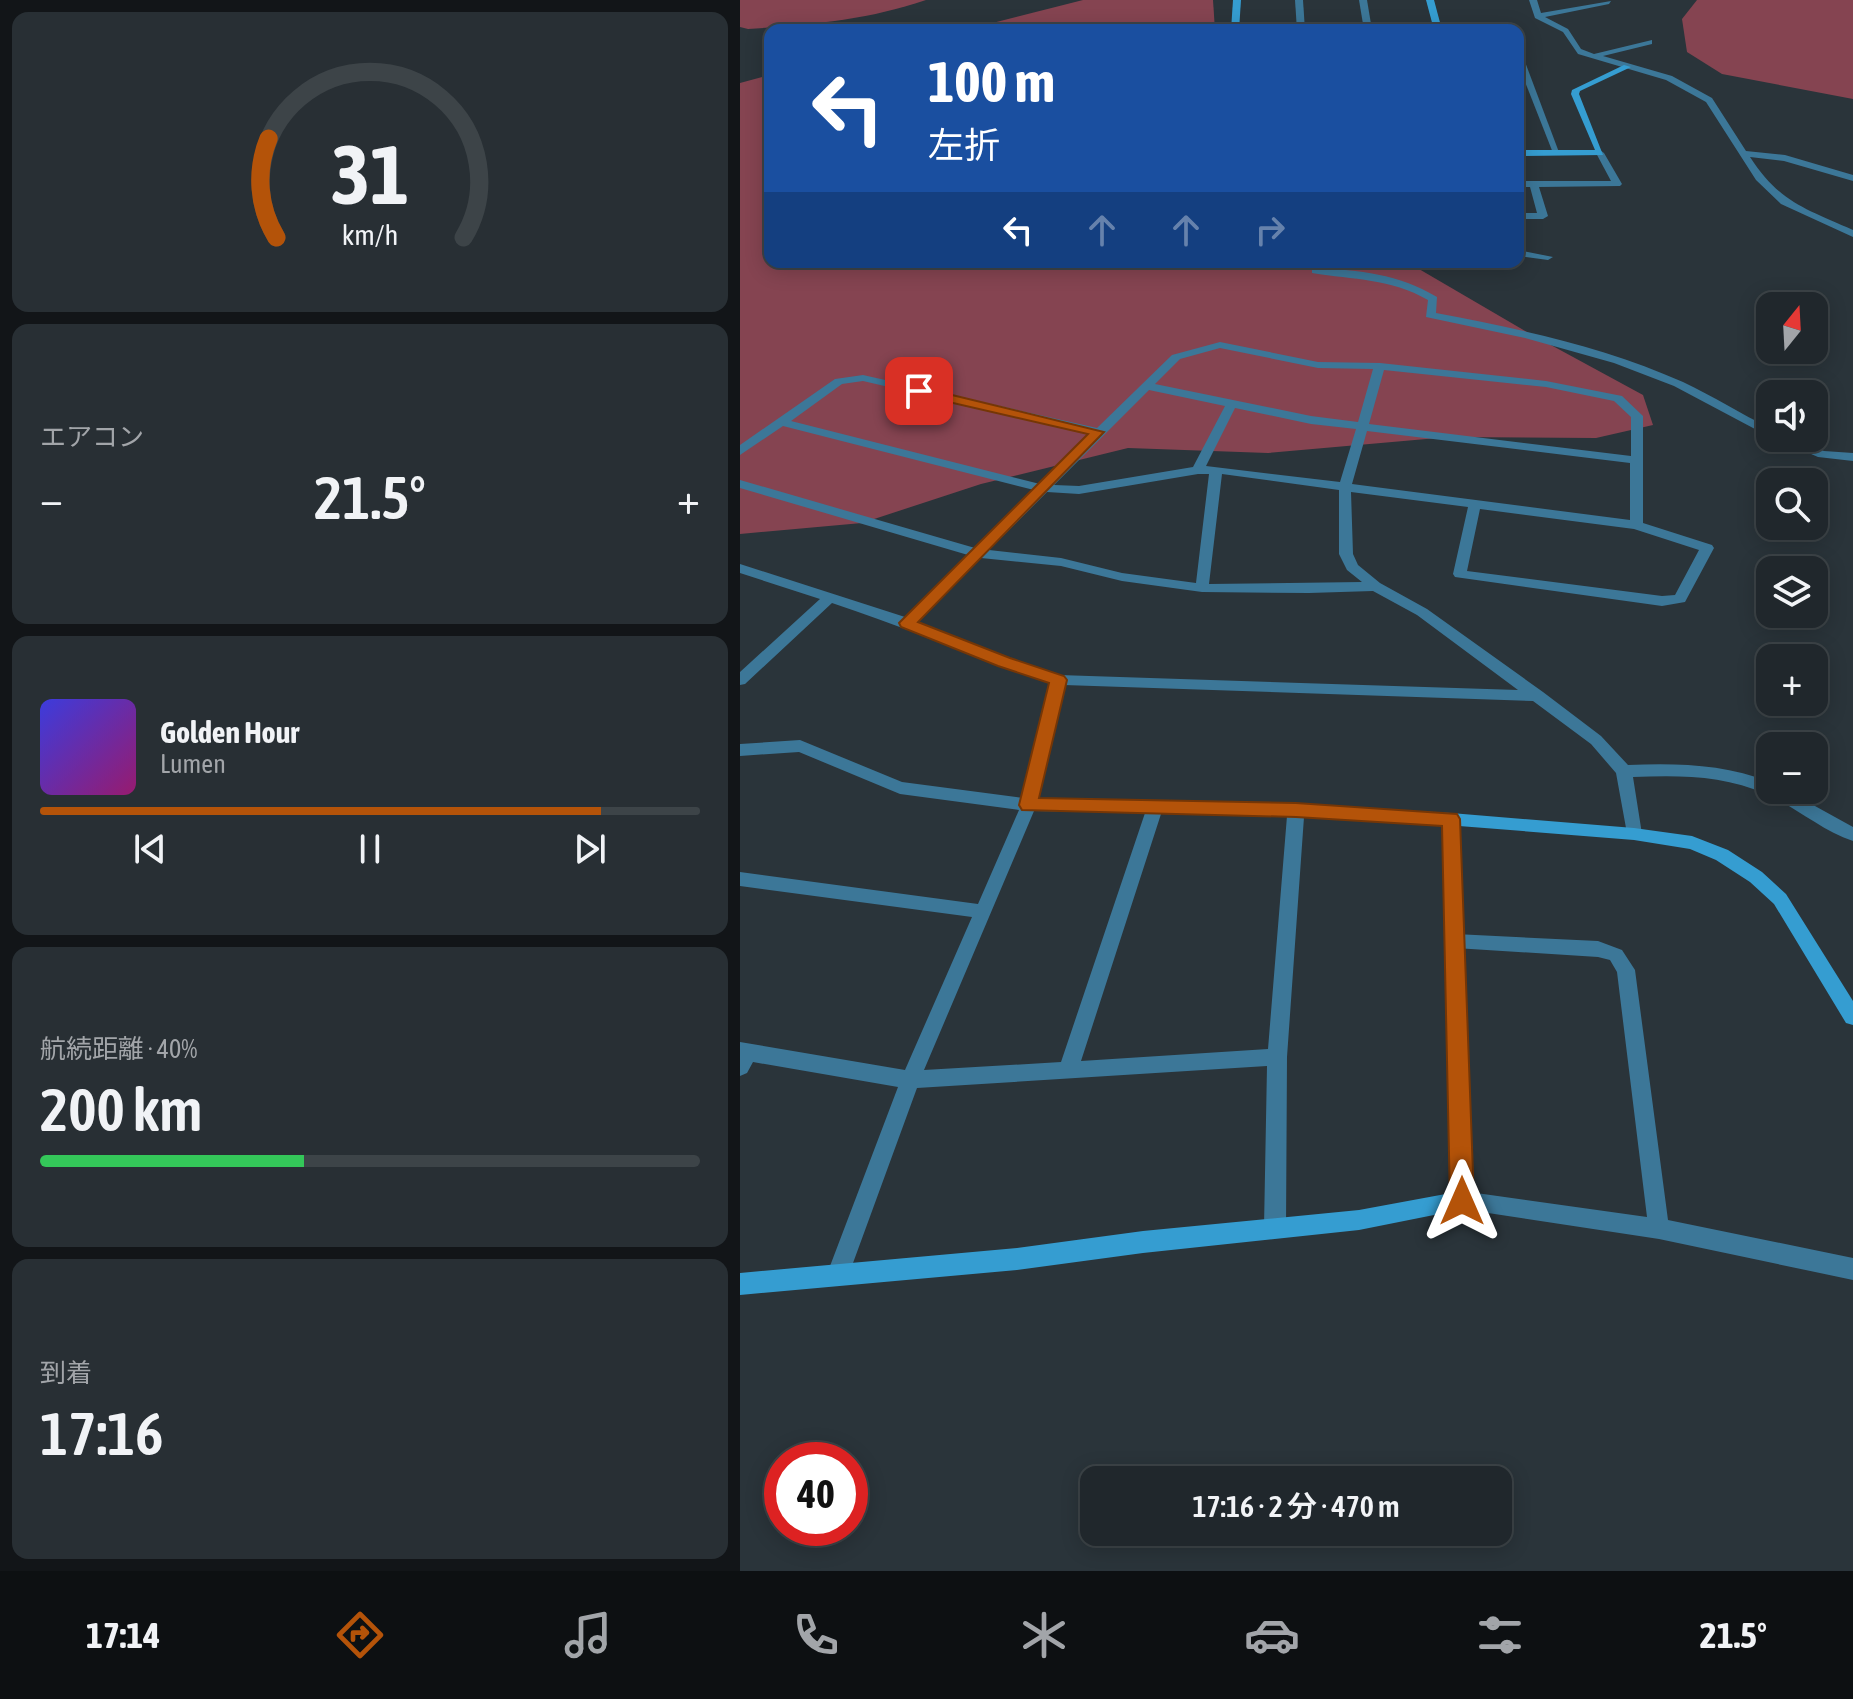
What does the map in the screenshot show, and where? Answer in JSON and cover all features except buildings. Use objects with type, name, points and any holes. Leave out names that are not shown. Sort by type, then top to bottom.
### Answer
[{"type":"street","points":[[1235,24],[1237,0]]},
{"type":"street","points":[[1299,0],[1301,24]]},
{"type":"street","points":[[1363,0],[1367,24]]},
{"type":"street","points":[[1430,0],[1436,24]]},
{"type":"street","points":[[1533,0],[1538,16],[1568,34],[1573,46],[1592,56],[1685,85],[1709,100],[1759,178],[1784,202],[1853,234]]},
{"type":"street","points":[[1538,16],[1609,2]]},
{"type":"street","points":[[1592,56],[1649,42]]},
{"type":"street","points":[[1524,184],[1617,184],[1575,94],[1576,90],[1627,67]]},
{"type":"street","points":[[1524,69],[1557,153]]},
{"type":"street","points":[[1524,153],[1600,153]]},
{"type":"street","points":[[1741,153],[1785,158],[1853,178]]},
{"type":"street","points":[[1524,216],[1543,216],[1534,184]]},
{"type":"street","points":[[1524,254],[1548,257]]},
{"type":"street","points":[[1316,271],[1375,275],[1397,281],[1433,299],[1430,315],[1575,345],[1680,384],[1756,425]]},
{"type":"street","points":[[907,623],[1176,357],[1209,346],[1220,345],[1318,365],[1380,366],[1533,382],[1618,398],[1637,416],[1636,525]]},
{"type":"street","points":[[1380,366],[1345,486],[1346,554],[1352,567],[1375,586],[1422,612],[1596,740],[1624,771],[1634,834]]},
{"type":"street","points":[[740,451],[839,381],[863,378],[1097,432]]},
{"type":"street","points":[[1147,386],[1298,418],[1635,460]]},
{"type":"street","points":[[1198,470],[1231,405]]},
{"type":"street","points":[[782,422],[1041,488],[1079,490],[1198,470],[1216,470],[1636,525],[1707,548],[1680,599],[1662,601],[1460,574],[1475,504]]},
{"type":"street","points":[[1817,452],[1853,457]]},
{"type":"street","points":[[1202,588],[1216,470]]},
{"type":"street","points":[[740,484],[977,553],[1061,562],[1122,577],[1202,588],[1375,586]]},
{"type":"street","points":[[740,568],[907,623],[1058,680],[1538,696]]},
{"type":"street","points":[[740,680],[829,598]]},
{"type":"street","points":[[838,1274],[910,1080],[1029,805],[1058,680]]},
{"type":"street","points":[[740,750],[800,746],[900,788],[1029,805],[1296,810],[1634,834],[1692,843],[1722,855],[1756,877],[1780,899],[1853,1017]]},
{"type":"street","points":[[1624,771],[1695,769],[1743,777],[1756,783]]},
{"type":"street","points":[[1798,804],[1853,835]]},
{"type":"street","points":[[1068,1070],[1155,808]]},
{"type":"street","points":[[1275,1227],[1277,1057],[1296,810]]},
{"type":"street","points":[[1451,819],[1462,1201]]},
{"type":"street","points":[[740,879],[984,912]]},
{"type":"street","points":[[1455,941],[1598,949],[1616,955],[1626,970],[1659,1229]]},
{"type":"street","points":[[743,1057],[910,1080],[1277,1057]]},
{"type":"street","points":[[740,1284],[1017,1259],[1275,1227],[1359,1220],[1462,1201],[1659,1229],[1853,1269]]},
{"type":"shaded area","points":[[740,0],[926,0],[860,17],[805,24],[764,24],[764,28],[748,29],[740,27]]},
{"type":"shaded area","points":[[1083,0],[1213,0],[1215,24],[989,24]]},
{"type":"shaded area","points":[[1697,0],[1853,0],[1853,99],[1722,74],[1687,52],[1682,19]]},
{"type":"shaded area","points":[[764,77],[764,268],[1417,268],[1643,395],[1653,425],[1596,438],[1449,437],[1268,453],[1128,448],[981,484],[862,523],[740,534],[740,83]]},
{"type":"route","points":[[919,391],[1097,432],[907,623],[1058,680],[1029,805],[1296,810],[1451,819],[1463,1146],[1462,1201]]}]
